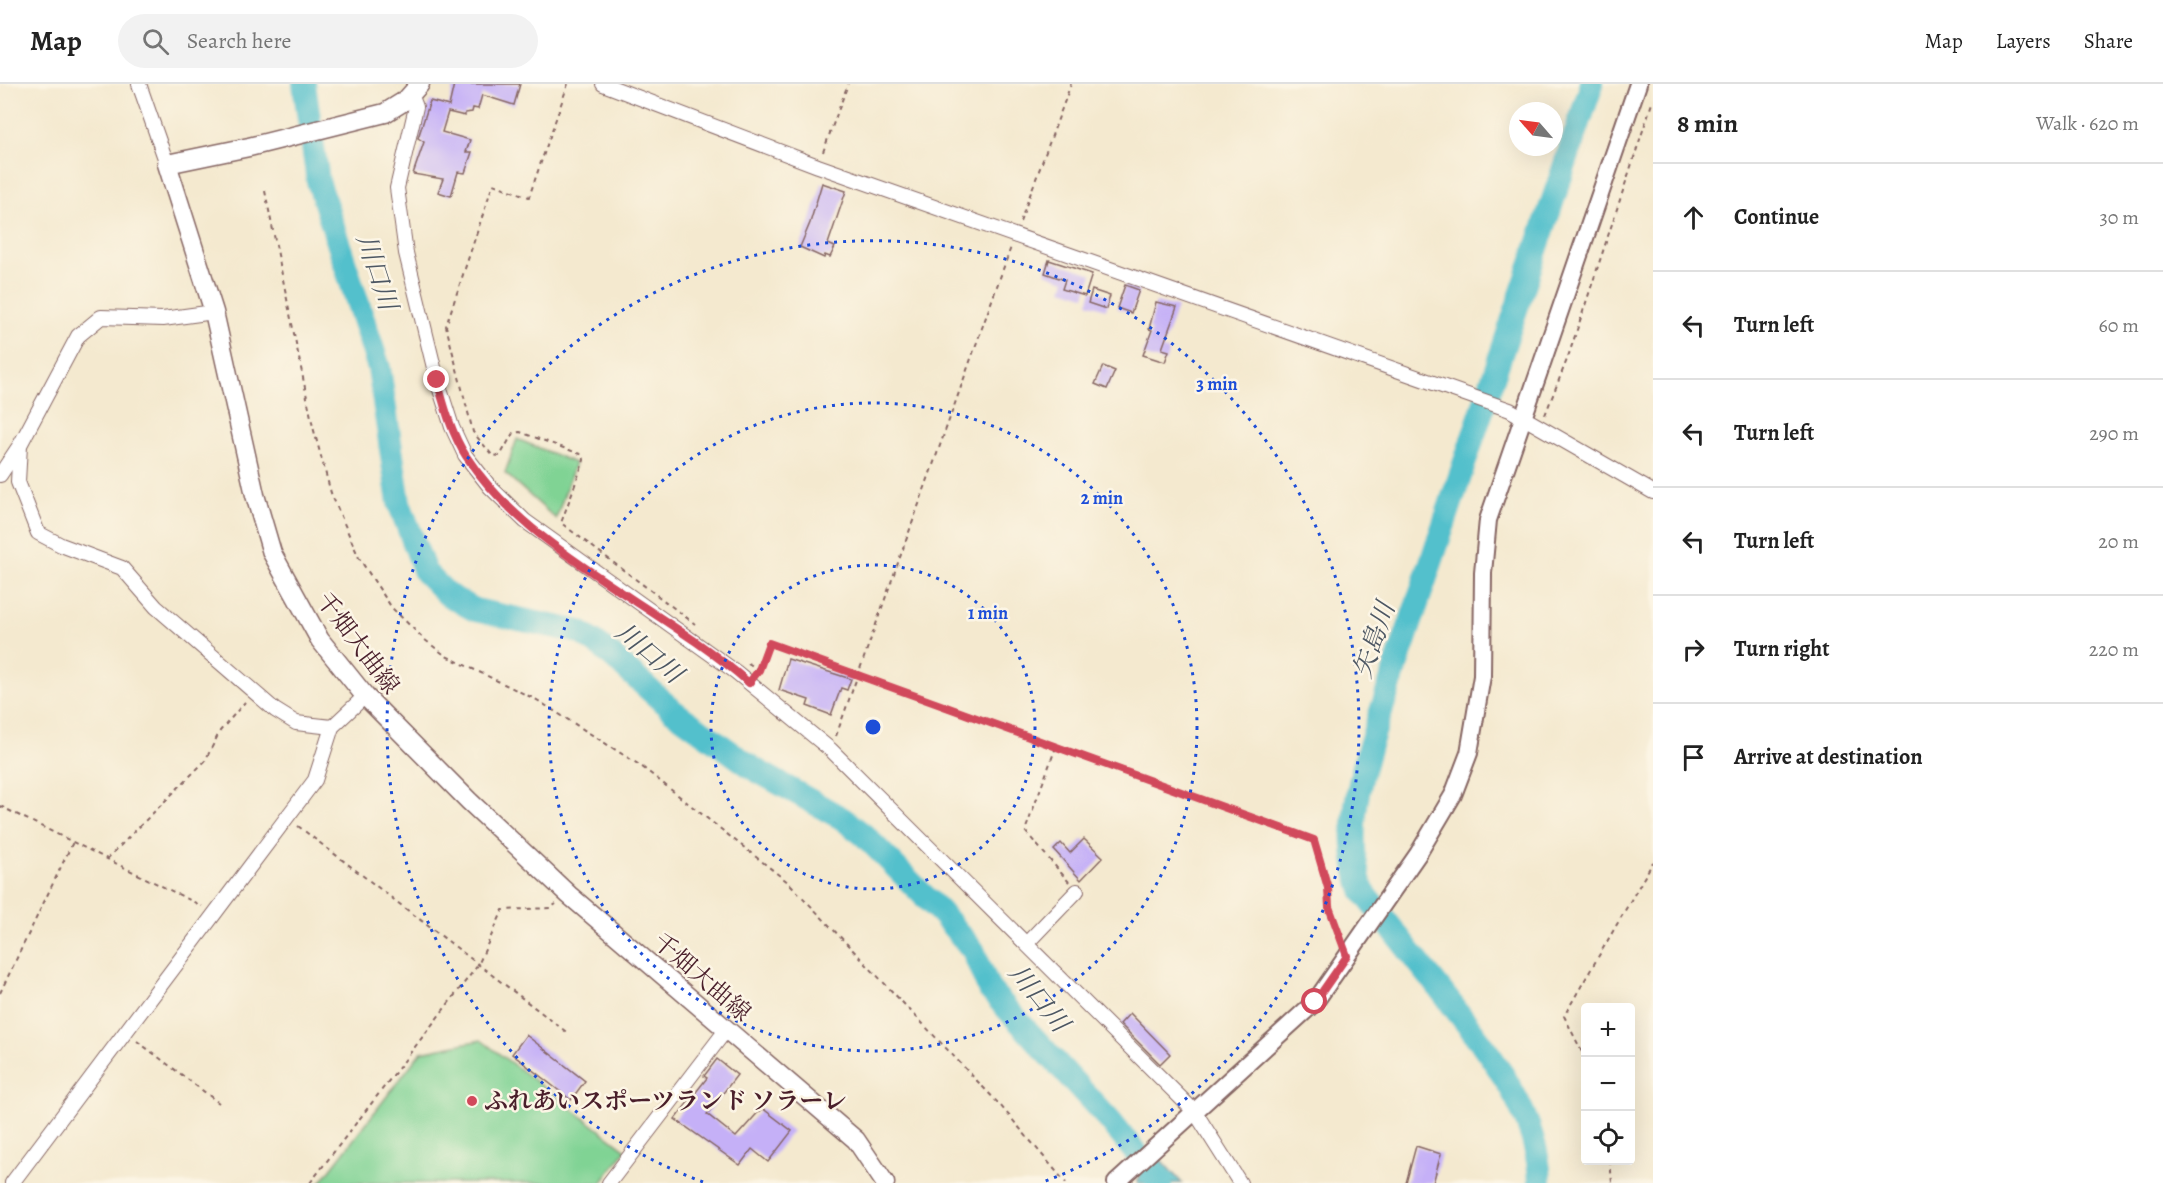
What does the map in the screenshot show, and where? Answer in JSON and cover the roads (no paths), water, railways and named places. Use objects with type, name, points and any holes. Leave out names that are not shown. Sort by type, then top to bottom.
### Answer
[{"type":"main road","points":[[167,164],[249,147],[385,113],[415,89]]},
{"type":"main road","name":"千畑大曲線","points":[[167,164],[214,312],[255,495],[272,553],[320,640],[365,696],[469,801],[569,895],[856,1140],[885,1183]]},
{"type":"street","points":[[139,84],[167,164]]},
{"type":"street","points":[[603,84],[818,166],[1454,389],[1516,413],[1653,492]]},
{"type":"street","points":[[1116,1183],[1315,1002],[1401,878],[1453,795],[1469,753],[1482,676],[1482,573],[1488,520],[1516,413],[1638,84]]},
{"type":"street","points":[[415,89],[416,107],[398,189],[406,253],[439,389],[465,455],[490,487],[525,521],[749,683],[831,750],[1027,943],[1189,1118],[1240,1183]]},
{"type":"street","points":[[0,475],[20,445],[78,336],[101,317],[163,319],[214,312]]},
{"type":"street","points":[[20,445],[18,482],[38,533],[61,545],[122,568],[156,607],[254,692],[296,723],[332,727]]},
{"type":"street","points":[[12,1183],[315,780],[332,727],[365,696]]},
{"type":"street","points":[[1027,943],[1077,891]]},
{"type":"street","points":[[609,1183],[726,1030]]},
{"type":"water","points":[[1160,1159],[1182,1183],[1138,1183],[1137,1181]]},
{"type":"waterway","name":"川口川","points":[[304,84],[318,181],[379,368],[399,503],[425,572],[448,595],[475,610],[580,632],[604,649],[672,710],[754,769],[843,819],[865,836],[941,913],[973,950],[989,989],[1110,1121],[1160,1183]]},
{"type":"waterway","name":"矢島川","points":[[1540,1183],[1537,1155],[1530,1129],[1505,1079],[1473,1032],[1363,891],[1356,867],[1355,816],[1365,764],[1380,714],[1592,84]]},
{"type":"place","name":"ふれあいスポーツランド ソラーレ","points":[[472,1101]]}]
